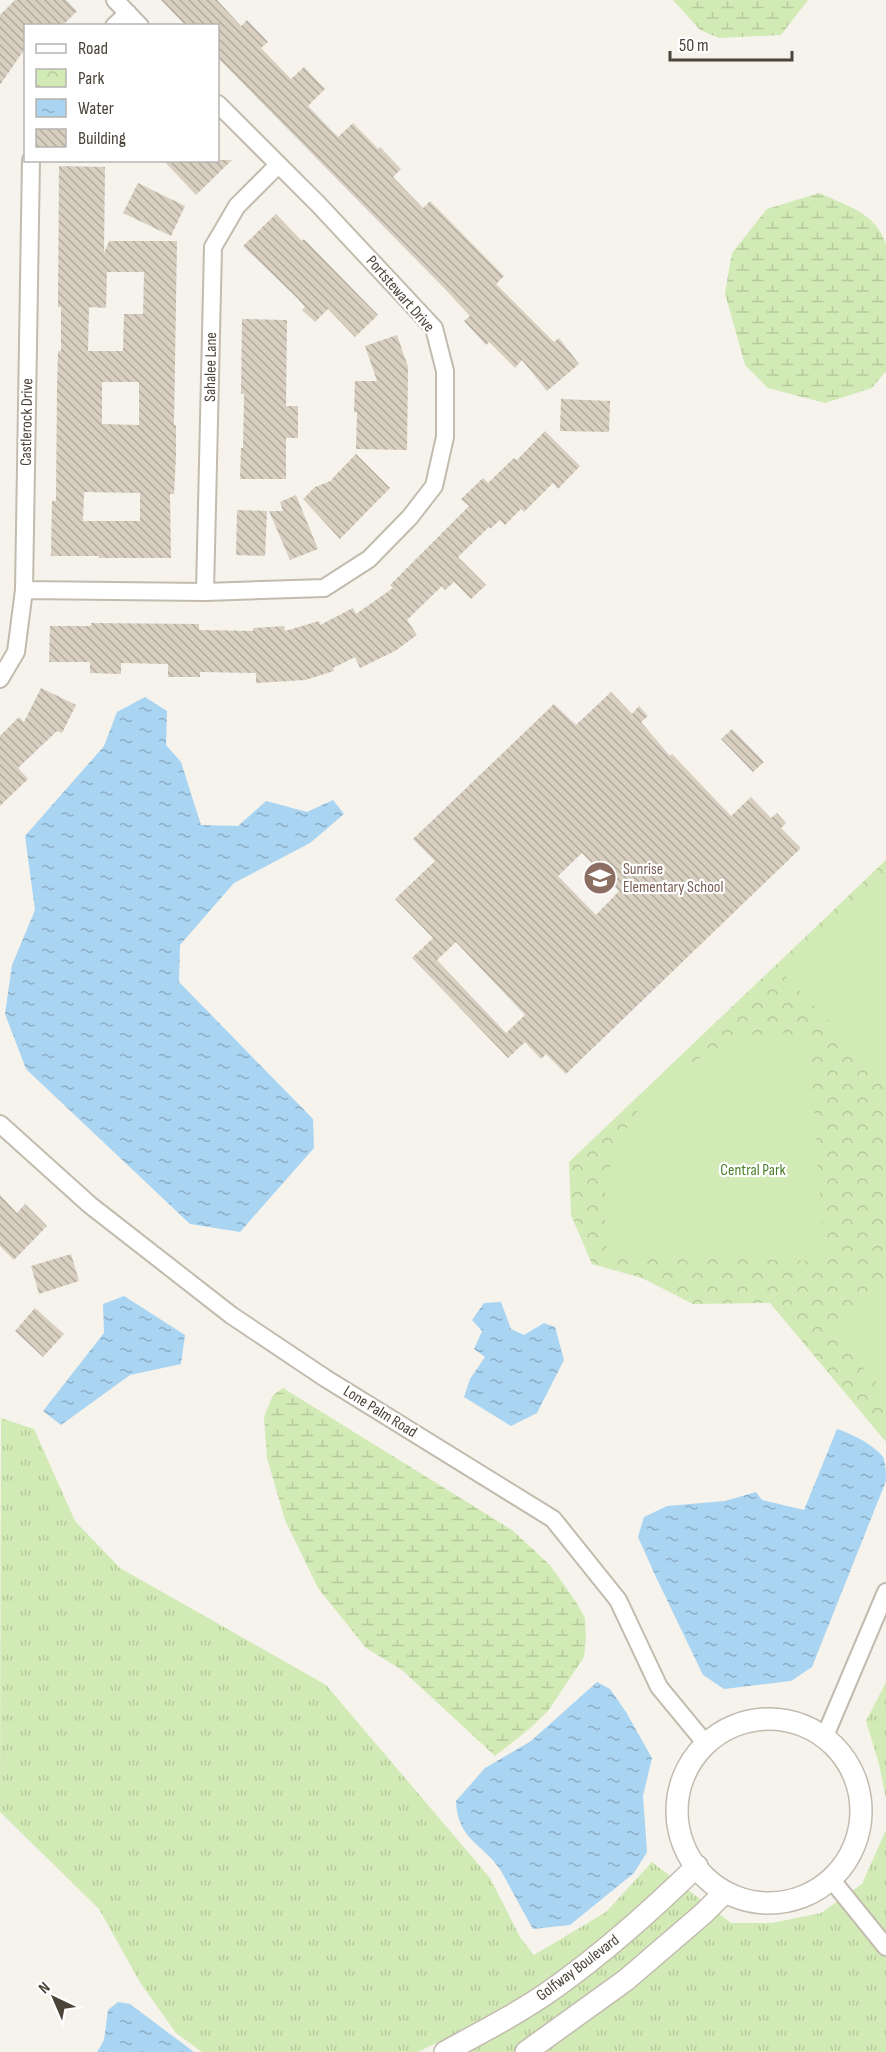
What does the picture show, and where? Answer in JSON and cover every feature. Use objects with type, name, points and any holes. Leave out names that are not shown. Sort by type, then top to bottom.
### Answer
[{"type":"street","points":[[115,0],[138,24]]},
{"type":"street","points":[[116,24],[128,13]]},
{"type":"street","name":"Portstewart Drive","points":[[24,590],[205,592],[324,588],[369,559],[416,509],[434,486],[445,437],[446,370],[434,328],[318,204],[219,105]]},
{"type":"street","name":"Castlerock Drive","points":[[0,679],[16,652],[24,590],[31,162]]},
{"type":"street","name":"Sahalee Lane","points":[[205,592],[213,247],[237,206],[278,165]]},
{"type":"street","name":"Lone Palm Road","points":[[0,1124],[90,1205],[231,1315],[325,1378],[553,1519],[618,1600],[659,1687],[706,1744]]},
{"type":"street","points":[[825,1736],[886,1592]]},
{"type":"street","points":[[764,1718],[784,1719],[806,1725],[825,1736],[845,1756],[856,1777],[861,1821],[858,1839],[849,1858],[831,1879],[811,1893],[795,1900],[774,1903],[747,1901],[724,1893],[691,1860],[683,1843],[677,1808],[682,1782],[694,1758],[706,1744],[725,1730],[737,1724],[764,1718]]},
{"type":"street","name":"Golfway Boulevard","points":[[446,2052],[513,2014],[604,1951],[697,1866]]},
{"type":"street","points":[[831,1879],[886,1947]]},
{"type":"street","points":[[526,2052],[626,1980],[724,1893]]},
{"type":"street","points":[[566,1979],[587,2007]]},
{"type":"green space","points":[[673,0],[808,0],[781,35],[719,38],[700,30]]},
{"type":"green space","points":[[819,193],[850,206],[867,217],[875,224],[886,244],[886,371],[872,388],[825,403],[768,388],[745,365],[725,293],[732,253],[767,209]]},
{"type":"green space","name":"Central Park","points":[[886,860],[886,1442],[770,1303],[693,1304],[642,1278],[592,1264],[571,1215],[569,1162]]},
{"type":"green space","points":[[876,887],[886,898],[886,1080],[784,975]]},
{"type":"green space","points":[[779,1032],[809,1038],[824,1251],[812,1261],[607,1254],[604,1200],[613,1152],[636,1113],[666,1079],[707,1054],[748,1036]]},
{"type":"green space","points":[[872,1288],[886,1302],[885,1391],[827,1330]]},
{"type":"green space","points":[[283,1388],[512,1530],[550,1565],[576,1602],[585,1618],[584,1657],[548,1711],[495,1756],[402,1670],[366,1648],[318,1588],[285,1520],[267,1458],[264,1417],[273,1395]]},
{"type":"green space","points":[[1,1418],[34,1429],[75,1521],[120,1568],[326,1685],[490,1878],[520,1937],[534,1955],[606,1912],[652,1862],[731,1923],[772,1923],[821,1913],[862,1884],[886,1830],[886,2052],[442,2052],[436,2043],[418,2052],[202,2052],[176,2033],[141,1984],[99,1909],[0,1812]]},
{"type":"green space","points":[[886,1682],[886,1799],[879,1764],[866,1721]]},
{"type":"water","points":[[145,697],[167,711],[166,745],[181,762],[201,825],[238,826],[266,801],[307,812],[333,800],[344,814],[310,843],[234,883],[180,945],[179,982],[313,1119],[314,1148],[240,1232],[190,1224],[26,1069],[5,1014],[12,965],[35,910],[25,836],[104,746],[117,712]]},
{"type":"water","points":[[124,1296],[185,1335],[181,1364],[130,1375],[61,1425],[43,1411],[104,1333],[103,1304]]},
{"type":"water","points":[[501,1302],[511,1329],[524,1335],[544,1323],[555,1327],[564,1360],[537,1413],[511,1426],[464,1397],[470,1379],[485,1357],[474,1349],[482,1331],[472,1320],[484,1303]]},
{"type":"water","points":[[837,1429],[862,1440],[879,1452],[884,1460],[886,1481],[812,1667],[791,1681],[724,1689],[703,1675],[655,1575],[638,1537],[644,1517],[667,1506],[725,1501],[756,1492],[762,1500],[804,1510]]},
{"type":"water","points":[[597,1682],[610,1689],[652,1758],[643,1796],[647,1852],[634,1873],[570,1925],[533,1929],[501,1871],[461,1825],[456,1801],[485,1768],[531,1741]]},
{"type":"water","points":[[118,2002],[130,2004],[194,2052],[97,2052],[104,2040],[108,2010]]},
{"type":"building","points":[[15,0],[66,0],[77,11],[64,24],[24,24],[24,50],[0,85],[0,15]]},
{"type":"building","points":[[161,0],[217,0],[241,26],[247,20],[268,42],[261,48],[291,79],[304,67],[325,89],[308,106],[338,137],[353,123],[378,149],[380,147],[401,169],[393,177],[423,208],[430,201],[504,276],[496,284],[554,342],[559,338],[579,364],[547,391],[522,360],[515,368],[489,342],[486,345],[464,321],[470,316],[445,289],[219,59],[219,24],[184,24]]},
{"type":"building","points":[[232,160],[196,195],[165,162]]},
{"type":"building","points":[[59,166],[105,167],[104,253],[109,241],[177,241],[174,425],[176,425],[176,456],[174,494],[170,494],[171,558],[51,556],[52,501],[56,501],[58,351],[61,351],[61,307],[58,307]],"holes":[[[107,272],[144,272],[143,314],[124,314],[123,351],[88,351],[89,307],[106,308]],[[102,382],[139,382],[139,425],[102,424]],[[84,492],[140,493],[140,521],[83,521]]]},
{"type":"building","points":[[138,183],[185,206],[171,236],[123,213]]},
{"type":"building","points":[[276,214],[302,241],[304,239],[378,315],[355,337],[328,309],[315,322],[302,310],[305,307],[297,298],[243,246]]},
{"type":"building","points":[[242,319],[287,320],[286,406],[298,406],[298,438],[286,438],[286,479],[240,479],[244,394],[241,394]]},
{"type":"building","points":[[397,335],[408,367],[407,450],[356,449],[355,381],[377,381],[365,346]]},
{"type":"building","points":[[561,399],[610,401],[609,432],[560,431]]},
{"type":"building","points":[[545,431],[580,466],[558,489],[553,483],[524,512],[521,509],[505,525],[500,520],[490,529],[489,527],[458,557],[486,585],[471,599],[454,582],[445,590],[442,586],[407,620],[417,635],[395,651],[360,668],[355,657],[333,668],[334,671],[305,680],[256,683],[256,673],[200,672],[200,677],[168,677],[168,664],[121,663],[121,674],[90,673],[90,662],[49,662],[50,626],[91,626],[91,623],[199,624],[199,630],[253,631],[253,628],[284,626],[285,631],[319,621],[320,625],[353,608],[356,614],[393,588],[390,585],[469,506],[461,499],[483,478],[488,483],[514,458],[517,460]]},
{"type":"building","points":[[356,454],[390,488],[340,539],[303,499],[315,487],[333,480],[331,480]]},
{"type":"building","points":[[296,495],[318,549],[290,560],[269,511],[283,511],[280,502]]},
{"type":"building","points":[[237,510],[267,511],[265,556],[236,555]]},
{"type":"building","points":[[41,688],[76,705],[62,733],[57,731],[18,768],[28,779],[0,806],[0,736],[19,717],[24,722]]},
{"type":"building","points":[[611,692],[632,714],[639,706],[648,716],[641,722],[670,756],[672,754],[731,816],[751,797],[771,818],[777,813],[786,823],[781,828],[801,848],[566,1074],[546,1054],[541,1059],[525,1042],[508,1058],[412,958],[433,938],[395,899],[435,861],[413,839],[554,704],[576,725]],"holes":[[[582,853],[619,891],[596,915],[558,876]],[[456,942],[525,1015],[506,1033],[437,960]]]},
{"type":"building","points":[[732,729],[764,762],[753,772],[721,739]]},
{"type":"building","points":[[0,1195],[17,1213],[25,1204],[47,1226],[14,1260],[0,1246]]},
{"type":"building","points":[[71,1254],[79,1281],[39,1294],[31,1266]]},
{"type":"building","points":[[35,1308],[64,1334],[43,1357],[15,1331]]},
{"type":"place","name":"Sunrise Elementary School","points":[[600,878]]}]
